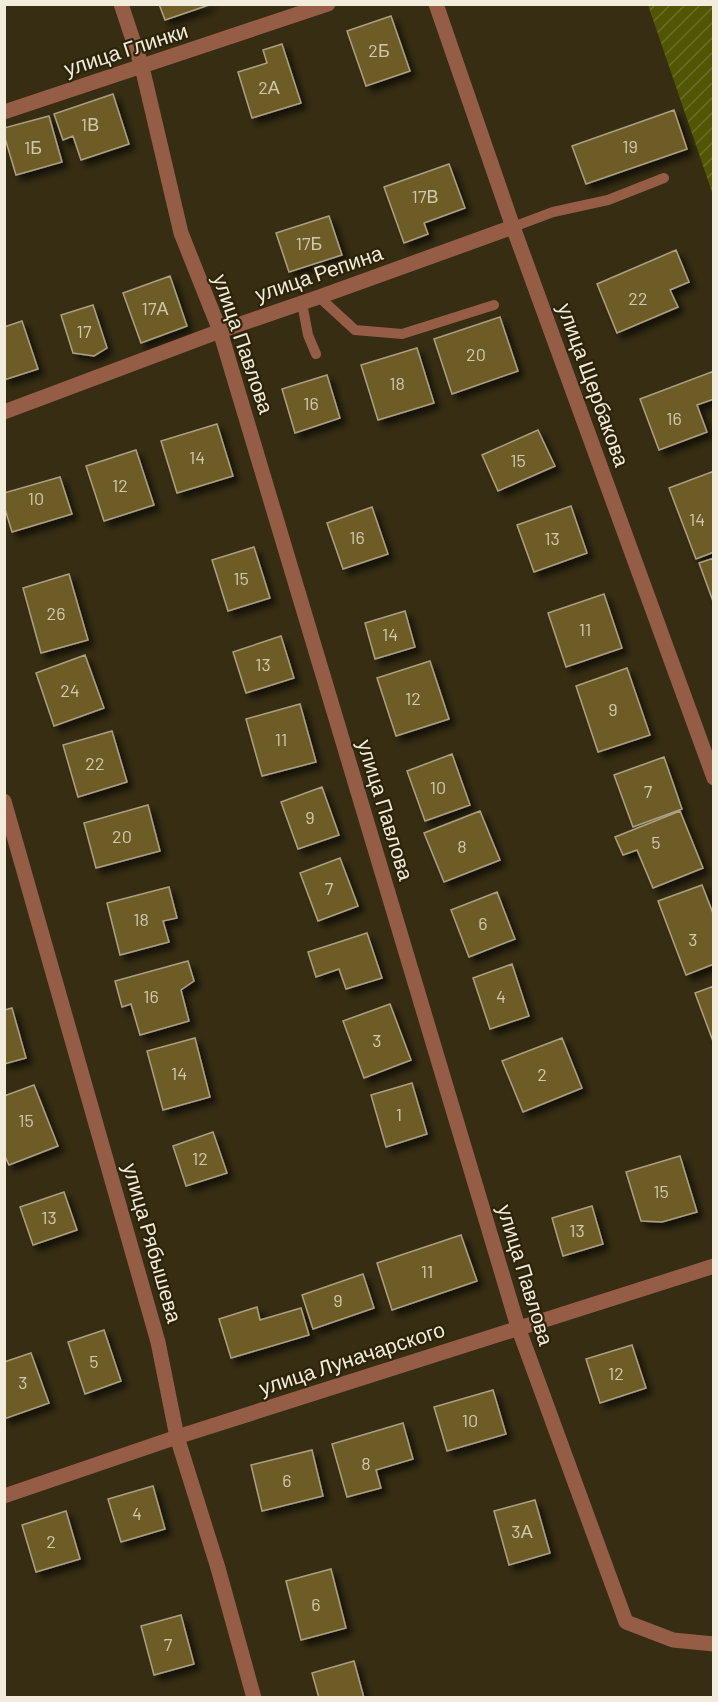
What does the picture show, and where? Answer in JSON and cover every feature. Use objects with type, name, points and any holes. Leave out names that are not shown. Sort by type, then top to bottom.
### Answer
[{"type":"street","name":"улица Павлова","points":[[121,4],[142,68],[182,233],[220,331],[518,1327],[626,1622],[673,1640],[714,1644]]},
{"type":"street","name":"улица Глинки","points":[[4,112],[142,68],[328,4]]},
{"type":"street","name":"улица Щербакова","points":[[436,4],[513,227],[714,778]]},
{"type":"street","name":"улица Репина","points":[[4,412],[220,331],[513,227]]},
{"type":"street","name":"улица Рябышева","points":[[4,801],[158,1342],[177,1437],[218,1568],[254,1698]]},
{"type":"street","name":"улица Луначарского","points":[[4,1497],[177,1437],[714,1266]]},
{"type":"lane","points":[[513,227],[553,213],[608,200],[664,177]]},
{"type":"lane","points":[[319,297],[355,330],[402,334],[494,305]]},
{"type":"lane","points":[[302,303],[308,335],[316,354]]},
{"type":"shaded area","points":[[648,5],[713,5],[713,195]]},
{"type":"building","points":[[159,4],[212,4],[165,20]]},
{"type":"building","points":[[391,16],[410,71],[366,86],[347,31]]},
{"type":"building","points":[[282,44],[301,103],[252,118],[238,72],[267,63],[263,50]]},
{"type":"building","points":[[113,94],[129,144],[81,160],[73,136],[63,140],[54,114]]},
{"type":"building","points":[[674,110],[687,149],[586,184],[572,146]]},
{"type":"building","points":[[49,116],[62,162],[16,175],[4,128]]},
{"type":"building","points":[[449,164],[465,208],[424,223],[428,234],[404,243],[384,187]]},
{"type":"building","points":[[329,216],[342,255],[289,272],[276,233]]},
{"type":"building","points":[[676,250],[689,282],[670,290],[678,307],[617,333],[597,284]]},
{"type":"building","points":[[170,276],[187,326],[141,343],[123,293]]},
{"type":"building","points":[[93,305],[107,348],[94,356],[73,353],[61,315]]},
{"type":"building","points":[[500,317],[518,371],[452,394],[434,339]]},
{"type":"building","points":[[22,321],[38,369],[4,380],[4,327]]},
{"type":"building","points":[[417,348],[434,403],[378,420],[361,365]]},
{"type":"building","points":[[714,371],[714,399],[697,405],[707,432],[659,450],[640,399]]},
{"type":"building","points":[[327,375],[340,418],[295,433],[282,389]]},
{"type":"building","points":[[217,424],[233,476],[177,493],[161,441]]},
{"type":"building","points":[[538,430],[555,466],[498,491],[482,455]]},
{"type":"building","points":[[136,450],[154,505],[104,521],[86,466]]},
{"type":"building","points":[[714,471],[714,552],[696,559],[669,488]]},
{"type":"building","points":[[60,477],[72,514],[12,532],[4,506],[4,493]]},
{"type":"building","points":[[571,506],[587,553],[534,572],[517,525]]},
{"type":"building","points":[[372,507],[388,554],[343,569],[327,523]]},
{"type":"building","points":[[254,547],[270,598],[228,611],[212,560]]},
{"type":"building","points":[[714,558],[714,604],[699,563]]},
{"type":"building","points":[[69,574],[88,640],[41,653],[23,588]]},
{"type":"building","points":[[604,594],[622,648],[566,667],[548,613]]},
{"type":"building","points":[[405,611],[415,647],[375,659],[365,623]]},
{"type":"building","points":[[281,636],[294,678],[246,693],[233,652]]},
{"type":"building","points":[[85,655],[104,708],[54,726],[36,673]]},
{"type":"building","points":[[430,661],[449,719],[396,736],[377,678]]},
{"type":"building","points":[[627,668],[650,735],[598,752],[576,686]]},
{"type":"building","points":[[300,704],[316,762],[262,776],[246,719]]},
{"type":"building","points":[[112,731],[127,782],[78,797],[63,745]]},
{"type":"building","points":[[452,754],[470,805],[425,821],[407,771]]},
{"type":"building","points":[[664,757],[682,809],[633,827],[614,775]]},
{"type":"building","points":[[322,787],[339,835],[298,849],[281,802]]},
{"type":"building","points":[[148,805],[160,851],[96,868],[84,823]]},
{"type":"building","points":[[480,811],[500,860],[444,882],[424,833]]},
{"type":"building","points":[[680,811],[703,868],[653,888],[637,850],[623,855],[615,837]]},
{"type":"building","points":[[340,858],[358,906],[318,921],[300,873]]},
{"type":"building","points":[[702,885],[714,916],[714,964],[686,975],[658,901]]},
{"type":"building","points":[[169,887],[177,918],[163,921],[169,942],[120,955],[107,903]]},
{"type":"building","points":[[497,892],[515,939],[469,957],[451,910]]},
{"type":"building","points":[[367,933],[382,978],[346,989],[339,969],[316,977],[308,952]]},
{"type":"building","points":[[188,961],[194,981],[181,990],[189,1021],[140,1035],[131,1004],[122,1007],[115,981]]},
{"type":"building","points":[[512,964],[529,1016],[490,1029],[473,978]]},
{"type":"building","points":[[714,986],[714,1044],[695,993]]},
{"type":"building","points":[[390,1004],[411,1060],[364,1078],[343,1021]]},
{"type":"building","points":[[12,1008],[26,1058],[4,1064],[4,1010]]},
{"type":"building","points":[[195,1038],[210,1097],[163,1110],[147,1051]]},
{"type":"building","points":[[562,1038],[582,1088],[523,1112],[502,1061]]},
{"type":"building","points":[[412,1083],[427,1134],[386,1147],[371,1095]]},
{"type":"building","points":[[34,1085],[58,1146],[9,1165],[4,1154],[4,1096]]},
{"type":"building","points":[[213,1132],[227,1173],[186,1186],[173,1146]]},
{"type":"building","points":[[680,1156],[697,1212],[662,1222],[641,1221],[626,1172]]},
{"type":"building","points":[[64,1192],[77,1230],[33,1245],[20,1207]]},
{"type":"building","points":[[592,1206],[603,1244],[563,1256],[552,1218]]},
{"type":"building","points":[[461,1235],[477,1281],[392,1310],[377,1263]]},
{"type":"building","points":[[363,1274],[374,1308],[313,1329],[302,1295]]},
{"type":"building","points":[[257,1307],[260,1320],[301,1308],[309,1335],[231,1358],[219,1319]]},
{"type":"building","points":[[104,1330],[121,1381],[85,1394],[68,1342]]},
{"type":"building","points":[[632,1345],[646,1388],[600,1403],[586,1359]]},
{"type":"building","points":[[31,1353],[49,1403],[4,1419],[4,1362]]},
{"type":"building","points":[[493,1390],[506,1434],[447,1451],[434,1407]]},
{"type":"building","points":[[403,1423],[413,1459],[376,1470],[381,1488],[347,1497],[332,1444]]},
{"type":"building","points":[[312,1450],[323,1496],[262,1511],[251,1465]]},
{"type":"building","points":[[153,1486],[165,1529],[121,1542],[108,1499]]},
{"type":"building","points":[[535,1500],[550,1553],[509,1565],[494,1511]]},
{"type":"building","points":[[66,1511],[80,1559],[36,1572],[22,1525]]},
{"type":"building","points":[[331,1569],[346,1628],[301,1640],[286,1581]]},
{"type":"building","points":[[181,1615],[194,1664],[154,1675],[141,1626]]},
{"type":"building","points":[[354,1661],[364,1698],[319,1698],[312,1673]]}]
